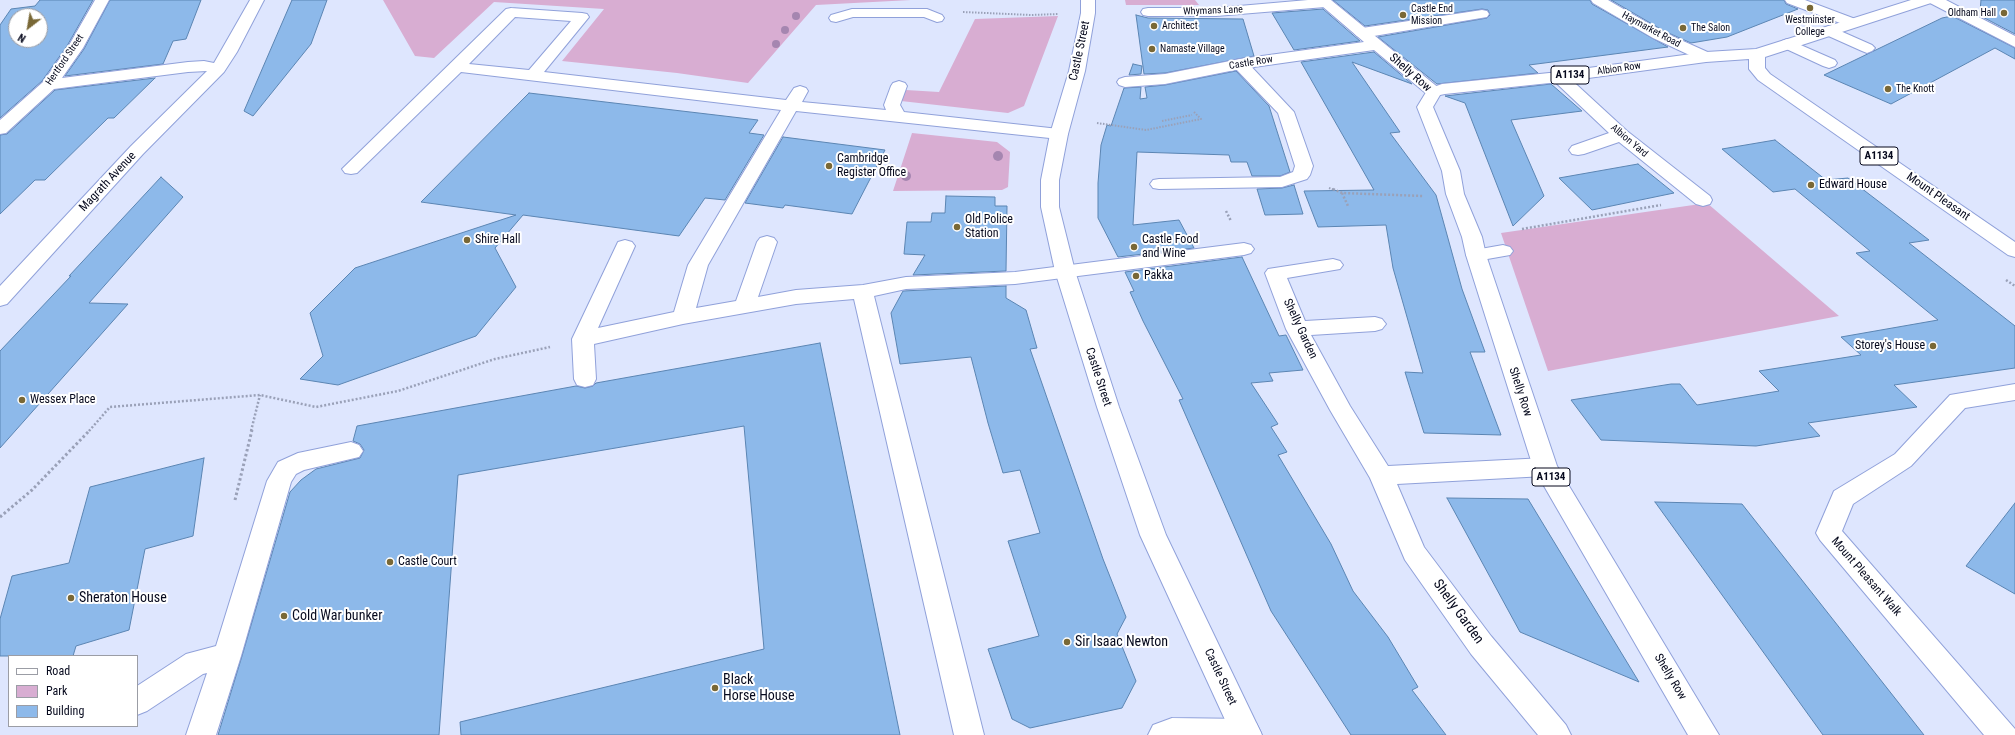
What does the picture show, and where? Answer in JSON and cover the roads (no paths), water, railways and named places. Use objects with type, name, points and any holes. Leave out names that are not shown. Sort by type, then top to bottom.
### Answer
[{"type":"street","name":"Hertford Street","points":[[0,129],[49,85],[75,48],[102,0]]},
{"type":"street","name":"Magrath Avenue","points":[[0,299],[137,150],[218,69],[229,52],[257,0]]},
{"type":"street","name":"Haymarket Road","points":[[1598,0],[1658,35],[1706,57]]},
{"type":"street","points":[[1792,0],[1852,23]]},
{"type":"street","name":"A1134","points":[[1757,54],[1926,0]]},
{"type":"street","points":[[1935,0],[2015,42]]},
{"type":"street","name":"Whymans Lane","points":[[1148,12],[1216,12],[1324,1]]},
{"type":"street","name":"Shelly Row","points":[[1324,1],[1434,92],[1425,107],[1451,171],[1456,194],[1545,467],[1704,735]]},
{"type":"street","name":"Castle Street","points":[[1088,6],[1077,71],[1059,134],[1050,180],[1050,207],[1065,271],[1108,407],[1153,535],[1246,734]]},
{"type":"street","points":[[351,169],[457,67],[511,12],[582,17],[533,75]]},
{"type":"street","points":[[836,18],[852,13],[927,13],[937,18]]},
{"type":"street","points":[[1362,33],[1482,14]]},
{"type":"street","points":[[1829,31],[1867,48]]},
{"type":"street","points":[[1787,44],[1829,63]]},
{"type":"street","name":"Castle Row","points":[[1125,82],[1166,80],[1240,64],[1377,45]]},
{"type":"street","name":"Albion Row","points":[[1434,92],[1442,89],[1559,77],[1706,57],[1757,54]]},
{"type":"street","name":"Mount Pleasant","points":[[1757,54],[1757,69],[1764,77],[2011,244]]},
{"type":"street","points":[[1159,184],[1282,182],[1301,175],[1304,166],[1286,112],[1240,64]]},
{"type":"street","points":[[49,85],[188,67],[204,66],[218,69]]},
{"type":"street","points":[[457,67],[796,99],[898,116],[1059,134]]},
{"type":"street","name":"Albion Yard","points":[[1559,77],[1620,135],[1703,200]]},
{"type":"street","points":[[898,116],[892,105],[899,86]]},
{"type":"street","points":[[683,317],[698,265],[796,99]]},
{"type":"street","points":[[1578,150],[1620,135]]},
{"type":"street","points":[[745,306],[767,242]]},
{"type":"street","points":[[585,379],[583,339],[625,246]]},
{"type":"street","points":[[1474,246],[1503,250]]},
{"type":"street","points":[[583,339],[683,317],[796,297],[863,292],[906,283],[1015,278],[1244,249]]},
{"type":"street","name":"Shelly Garden","points":[[1333,265],[1275,273],[1297,329],[1341,410],[1381,476],[1414,553],[1481,645],[1556,735]]},
{"type":"street","points":[[863,292],[969,735]]},
{"type":"street","points":[[1297,329],[1375,324]]},
{"type":"street","name":"Mount Pleasant Walk","points":[[2003,735],[1829,533],[1843,498],[1903,460],[1958,401],[2015,392]]},
{"type":"street","points":[[201,735],[227,656],[279,481],[287,468],[298,462],[351,451]]},
{"type":"street","points":[[1381,476],[1545,467]]},
{"type":"street","points":[[138,701],[196,663],[227,656]]},
{"type":"street","points":[[1163,735],[1172,732],[1246,734]]},
{"type":"place","name":"Westminster College","points":[[1810,8]]},
{"type":"place","name":"Oldham Hall","points":[[2004,13]]},
{"type":"place","name":"Castle End Mission","points":[[1403,15]]},
{"type":"place","name":"Architect","points":[[1154,26]]},
{"type":"place","name":"The Salon","points":[[1683,28]]},
{"type":"place","name":"Namaste Village","points":[[1152,49]]},
{"type":"place","name":"The Knott","points":[[1888,89]]},
{"type":"place","name":"Cambridge Register Office","points":[[829,166]]},
{"type":"place","name":"Edward House","points":[[1811,185]]},
{"type":"place","name":"Old Police Station","points":[[957,227]]},
{"type":"place","name":"Shire Hall","points":[[467,240]]},
{"type":"place","name":"Castle Food and Wine","points":[[1134,247]]},
{"type":"place","name":"Pakka","points":[[1136,276]]},
{"type":"place","name":"Storey's House","points":[[1933,346]]},
{"type":"place","name":"Wessex Place","points":[[22,400]]},
{"type":"place","name":"Castle Court","points":[[390,562]]},
{"type":"place","name":"Sheraton House","points":[[71,598]]},
{"type":"place","name":"Cold War bunker","points":[[284,616]]},
{"type":"place","name":"Sir Isaac Newton","points":[[1067,642]]},
{"type":"place","name":"Black Horse House","points":[[715,688]]}]
